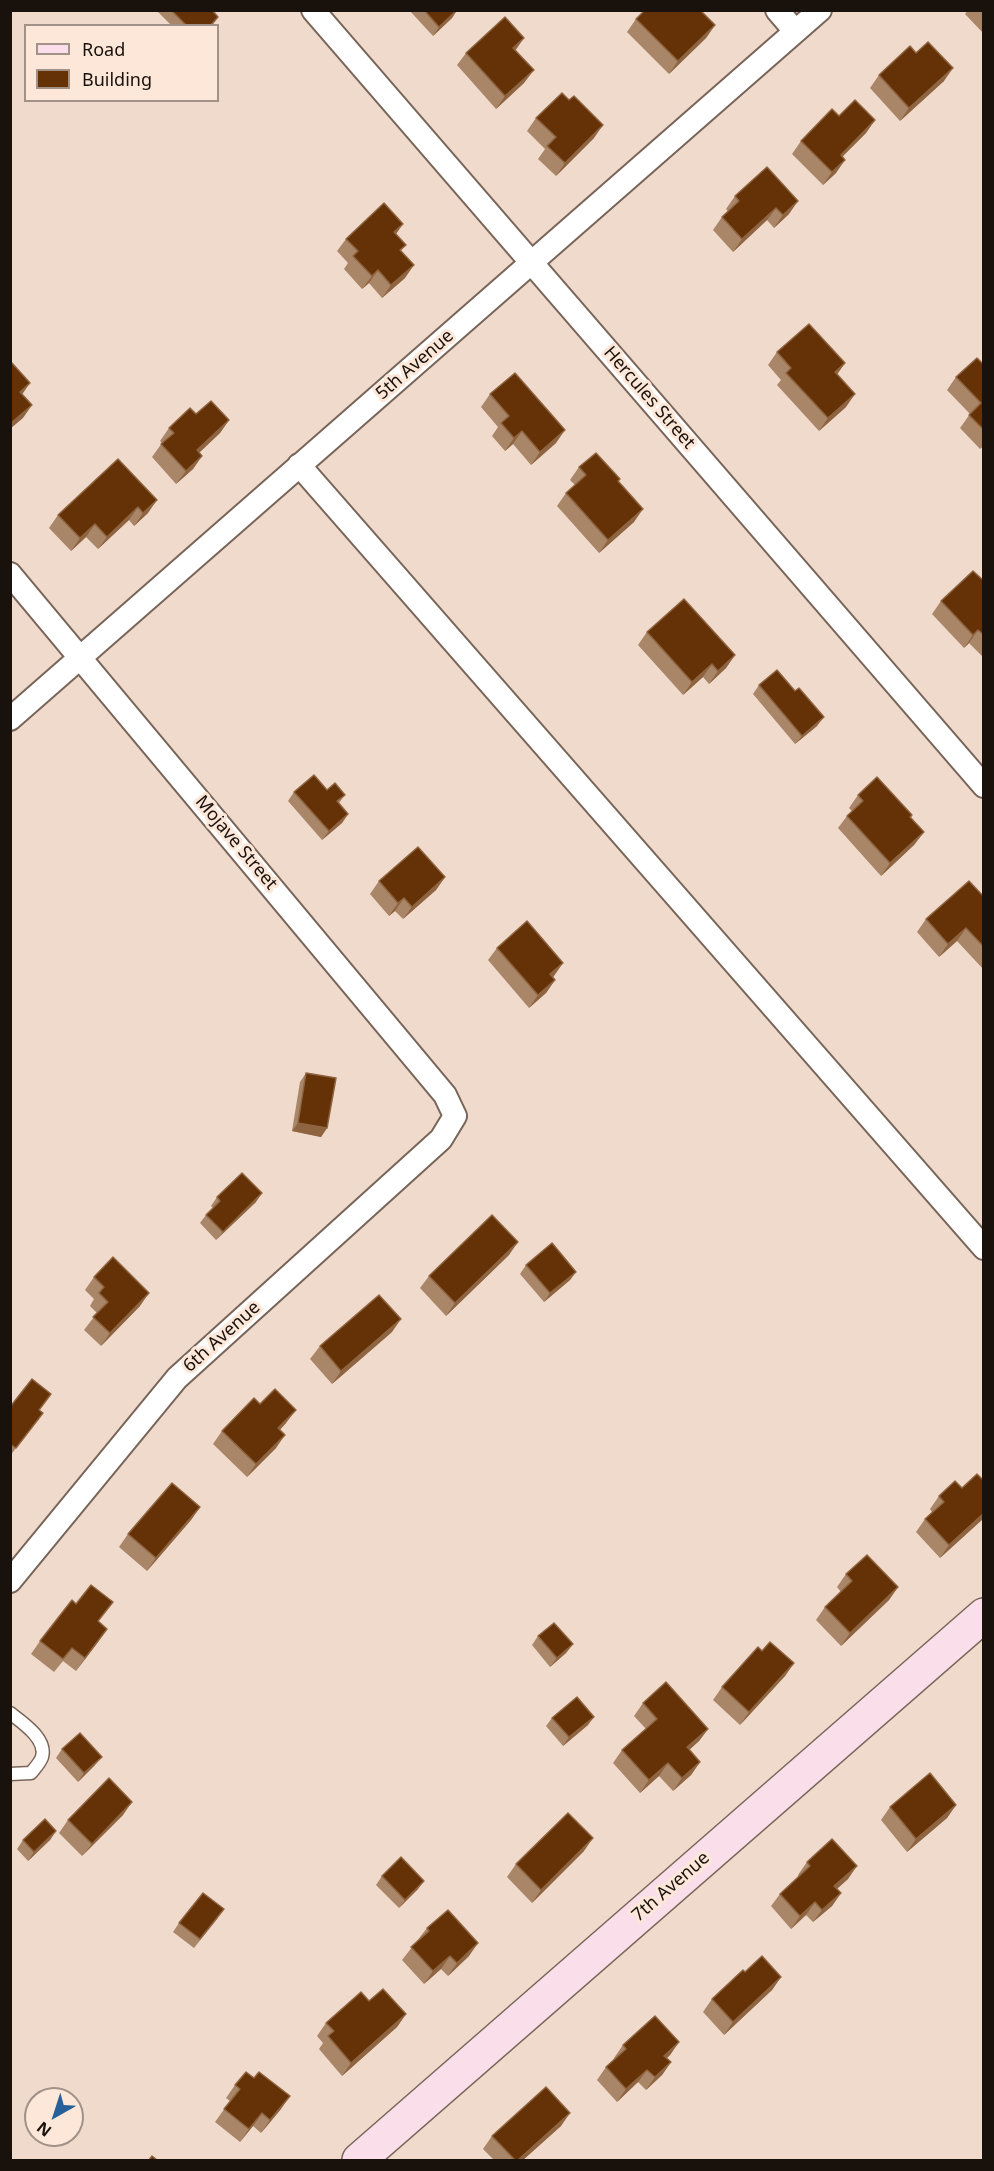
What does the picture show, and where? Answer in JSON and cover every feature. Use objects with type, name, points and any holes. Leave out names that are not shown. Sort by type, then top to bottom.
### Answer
[{"type":"street","name":"Hercules Street","points":[[313,10],[984,786]]},
{"type":"street","points":[[777,10],[795,31]]},
{"type":"street","name":"5th Avenue","points":[[10,719],[820,10]]},
{"type":"street","points":[[299,465],[984,1248]]},
{"type":"street","name":"Mojave Street","points":[[10,574],[446,1095],[455,1116]]},
{"type":"street","name":"6th Avenue","points":[[10,1581],[177,1378],[441,1139],[455,1116]]},
{"type":"street","name":"7th Avenue","points":[[359,2160],[984,1615]]},
{"type":"lane","points":[[10,1713],[28,1727],[42,1744],[42,1757],[31,1773],[10,1774]]},
{"type":"building","points":[[171,10],[212,10],[218,17],[212,24],[185,24]]},
{"type":"building","points":[[424,10],[457,10],[439,27]]},
{"type":"building","points":[[645,10],[700,10],[715,25],[678,61],[636,19]]},
{"type":"building","points":[[505,17],[524,38],[513,48],[534,70],[505,96],[466,53]]},
{"type":"building","points":[[928,42],[953,68],[909,108],[879,75],[910,46],[916,53]]},
{"type":"building","points":[[562,93],[569,100],[574,96],[603,125],[565,163],[547,146],[556,137],[536,118]]},
{"type":"building","points":[[855,100],[875,120],[841,155],[845,160],[832,172],[801,141],[832,109],[839,116]]},
{"type":"building","points":[[767,167],[798,201],[783,215],[776,208],[742,239],[722,217],[739,201],[735,196]]},
{"type":"building","points":[[384,203],[403,224],[394,232],[406,245],[400,250],[414,265],[391,285],[378,270],[372,276],[353,256],[358,251],[346,239]]},
{"type":"building","points":[[809,324],[845,363],[835,372],[855,394],[828,418],[786,373],[791,368],[777,352]]},
{"type":"building","points":[[977,358],[984,365],[984,430],[969,415],[981,403],[956,377]]},
{"type":"building","points":[[12,363],[30,383],[20,392],[32,405],[10,424],[10,364]]},
{"type":"building","points":[[515,373],[565,430],[540,452],[522,431],[514,438],[501,423],[509,416],[490,394]]},
{"type":"building","points":[[211,401],[229,420],[197,450],[202,456],[186,471],[161,444],[174,433],[169,428],[190,408],[196,414]]},
{"type":"building","points":[[596,453],[643,509],[608,540],[566,493],[586,475],[579,467]]},
{"type":"building","points":[[118,459],[157,500],[143,513],[138,507],[107,537],[95,524],[80,538],[58,515]]},
{"type":"building","points":[[973,571],[984,581],[984,635],[978,630],[973,635],[941,601]]},
{"type":"building","points":[[684,599],[735,655],[718,671],[712,664],[692,682],[647,632]]},
{"type":"building","points":[[777,670],[795,691],[799,688],[824,717],[802,736],[759,685]]},
{"type":"building","points":[[314,775],[327,790],[335,783],[345,795],[337,801],[348,814],[329,831],[294,792]]},
{"type":"building","points":[[877,777],[912,815],[910,817],[924,832],[890,863],[847,816],[863,801],[858,795]]},
{"type":"building","points":[[418,847],[445,877],[412,907],[404,898],[398,903],[379,881]]},
{"type":"building","points":[[969,881],[984,897],[984,947],[966,928],[948,944],[926,919]]},
{"type":"building","points":[[527,921],[563,963],[550,974],[555,980],[538,995],[497,948]]},
{"type":"building","points":[[306,1073],[336,1078],[327,1128],[298,1123]]},
{"type":"building","points":[[242,1173],[262,1193],[223,1232],[206,1215],[220,1201],[217,1197]]},
{"type":"building","points":[[492,1215],[518,1242],[455,1303],[429,1276]]},
{"type":"building","points":[[552,1243],[576,1272],[550,1293],[526,1265]]},
{"type":"building","points":[[113,1257],[149,1293],[110,1333],[93,1317],[108,1302],[99,1293],[104,1287],[94,1277]]},
{"type":"building","points":[[379,1295],[401,1319],[341,1371],[320,1346]]},
{"type":"building","points":[[32,1379],[51,1394],[39,1410],[43,1413],[16,1448],[10,1444],[10,1407]]},
{"type":"building","points":[[275,1389],[296,1410],[278,1428],[285,1435],[256,1464],[222,1431],[254,1398],[260,1404]]},
{"type":"building","points":[[977,1474],[984,1481],[984,1513],[949,1545],[925,1519],[944,1502],[939,1496],[955,1481],[962,1488]]},
{"type":"building","points":[[172,1483],[200,1507],[156,1558],[128,1534]]},
{"type":"building","points":[[867,1555],[898,1587],[850,1633],[825,1607],[852,1581],[846,1574]]},
{"type":"building","points":[[91,1585],[113,1602],[98,1621],[107,1629],[85,1658],[72,1648],[63,1659],[40,1641],[72,1600],[76,1604]]},
{"type":"building","points":[[554,1623],[573,1644],[557,1658],[538,1636]]},
{"type":"building","points":[[770,1642],[794,1663],[749,1712],[722,1687],[758,1647],[762,1651]]},
{"type":"building","points":[[666,1682],[708,1729],[687,1747],[700,1762],[682,1778],[668,1763],[649,1780],[622,1750],[657,1719],[643,1703]]},
{"type":"building","points":[[577,1697],[594,1717],[569,1737],[552,1718]]},
{"type":"building","points":[[80,1733],[102,1757],[84,1773],[62,1749]]},
{"type":"building","points":[[930,1773],[956,1805],[916,1839],[890,1807]]},
{"type":"building","points":[[109,1778],[132,1802],[92,1844],[68,1820]]},
{"type":"building","points":[[568,1813],[593,1838],[541,1890],[516,1864]]},
{"type":"building","points":[[45,1819],[56,1831],[34,1852],[23,1840]]},
{"type":"building","points":[[832,1839],[857,1866],[834,1886],[841,1893],[822,1910],[815,1902],[800,1916],[780,1894],[810,1866],[807,1862]]},
{"type":"building","points":[[401,1857],[424,1881],[405,1900],[382,1876]]},
{"type":"building","points":[[203,1893],[224,1909],[200,1939],[179,1923]]},
{"type":"building","points":[[448,1910],[478,1943],[457,1963],[450,1956],[433,1971],[411,1947],[429,1931],[427,1928]]},
{"type":"building","points":[[762,1956],[781,1977],[733,2022],[712,1999]]},
{"type":"building","points":[[383,1989],[406,2014],[351,2063],[328,2036],[334,2031],[326,2023],[361,1992],[369,2001]]},
{"type":"building","points":[[655,2016],[679,2042],[664,2056],[671,2062],[655,2077],[647,2070],[626,2089],[606,2067],[626,2049],[623,2045]]},
{"type":"building","points":[[246,2072],[254,2078],[259,2072],[290,2096],[270,2120],[262,2113],[249,2129],[224,2109],[240,2089],[235,2085]]},
{"type":"building","points":[[546,2087],[570,2113],[518,2160],[515,2160],[492,2136]]}]
